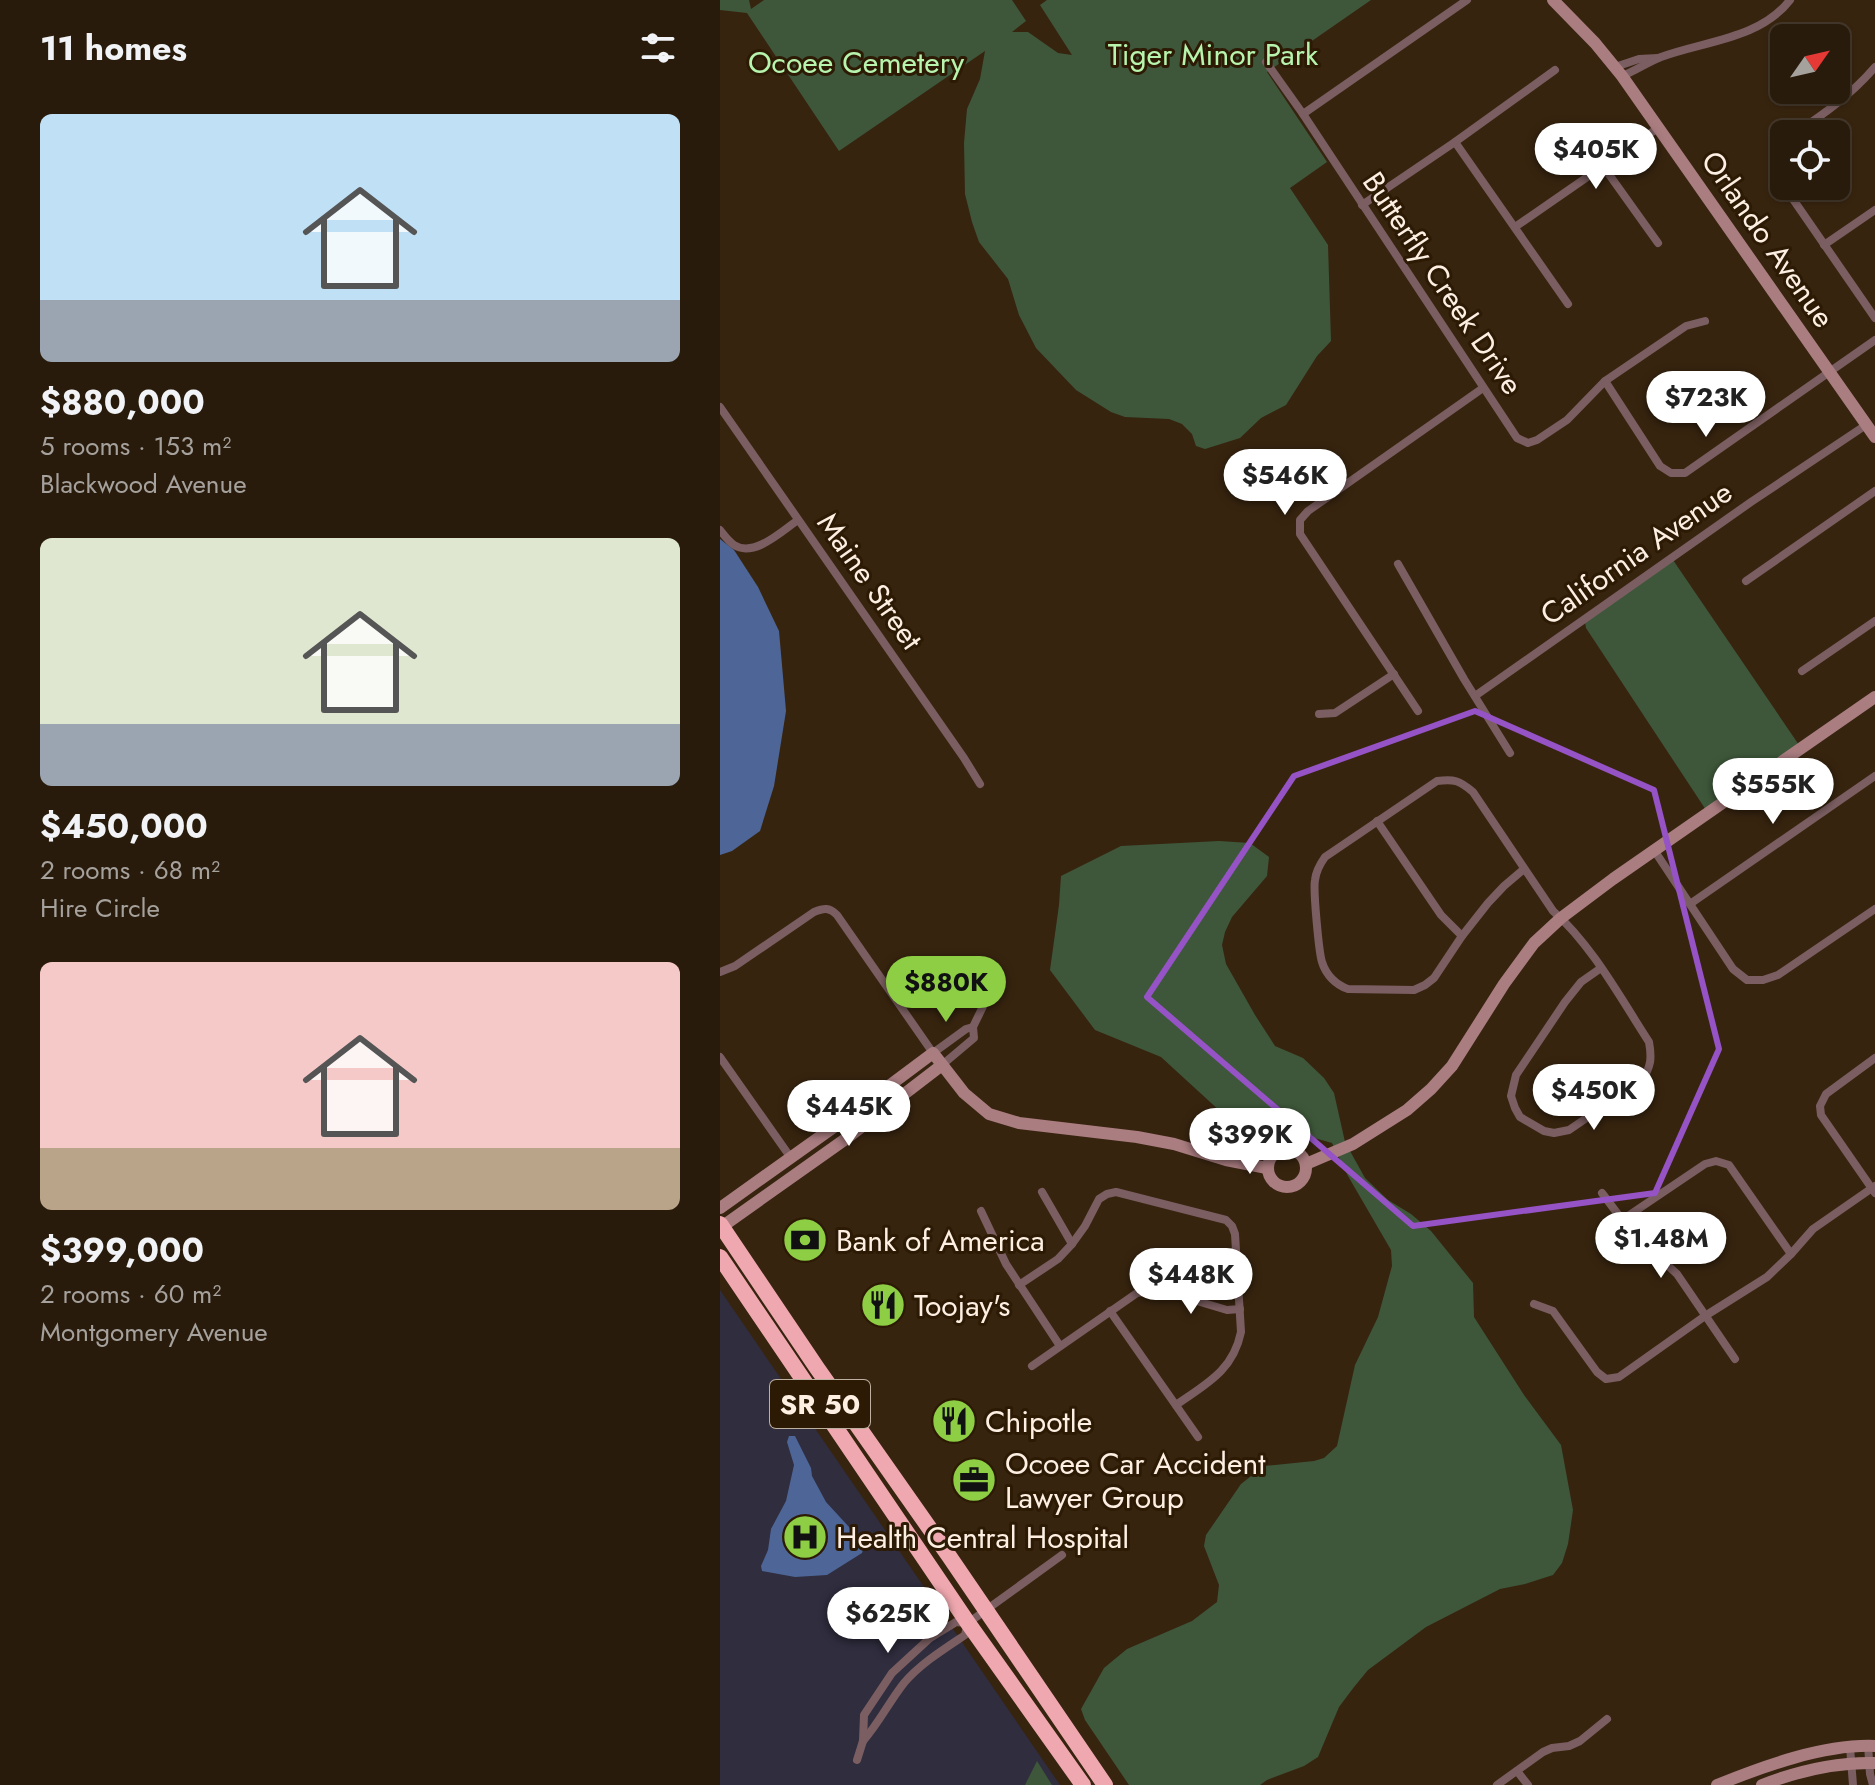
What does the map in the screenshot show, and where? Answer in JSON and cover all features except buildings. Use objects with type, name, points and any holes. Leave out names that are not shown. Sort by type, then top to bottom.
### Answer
[{"type":"highway","name":"SR 50","points":[[721,1226],[1105,1785]]},
{"type":"highway","name":"SR 50","points":[[720,1257],[968,1623],[1083,1785]]},
{"type":"street","points":[[1303,114],[1467,0]]},
{"type":"street","name":"Orlando Avenue","points":[[1553,0],[1618,71],[1875,437]]},
{"type":"street","points":[[1618,71],[1642,68],[1658,58],[1761,25],[1790,0]]},
{"type":"street","name":"Butterfly Creek Drive","points":[[1266,62],[1517,438],[1528,443],[1537,440],[1567,420],[1605,381]]},
{"type":"street","points":[[1815,120],[1859,86],[1875,67]]},
{"type":"street","points":[[1362,205],[1555,70]]},
{"type":"street","points":[[1515,227],[1658,128]]},
{"type":"street","points":[[1455,142],[1568,304]]},
{"type":"street","points":[[1603,166],[1658,243]]},
{"type":"street","points":[[1793,200],[1875,318]]},
{"type":"street","points":[[1824,245],[1875,210]]},
{"type":"street","points":[[1705,321],[1686,326],[1605,381],[1660,466],[1671,473],[1685,473],[1875,340]]},
{"type":"street","points":[[1418,711],[1300,534],[1300,520],[1308,511],[1483,388]]},
{"type":"street","name":"Maine Street","points":[[720,407],[980,784]]},
{"type":"street","name":"California Avenue","points":[[1475,696],[1866,425]]},
{"type":"street","points":[[1746,581],[1875,491]]},
{"type":"street","points":[[720,530],[732,544],[741,548],[754,547],[798,520]]},
{"type":"street","points":[[1398,564],[1510,753]]},
{"type":"street","points":[[1802,671],[1875,621]]},
{"type":"street","points":[[1319,714],[1335,713],[1394,674]]},
{"type":"street","points":[[1306,1164],[1353,1144],[1407,1110],[1431,1089],[1452,1066],[1534,943],[1561,918],[1875,697]]},
{"type":"street","points":[[1690,904],[1875,776]]},
{"type":"street","points":[[1524,869],[1504,886],[1462,936],[1434,978],[1425,985],[1414,990],[1348,989],[1339,986],[1322,962],[1314,882],[1325,857],[1437,781],[1451,780],[1461,782],[1473,792],[1553,911],[1601,968],[1649,1042],[1652,1056],[1650,1069],[1642,1080],[1569,1130],[1544,1131],[1520,1117],[1515,1108],[1511,1096],[1516,1075],[1565,1002],[1581,982],[1601,968]]},
{"type":"street","points":[[1377,821],[1441,915],[1462,936]]},
{"type":"street","points":[[1654,850],[1733,969],[1747,980],[1763,980],[1778,975],[1875,909]]},
{"type":"street","points":[[720,972],[735,966],[814,912],[824,908],[832,910],[942,1065],[964,1093],[989,1114],[1019,1123],[1137,1137],[1267,1168]]},
{"type":"street","points":[[721,1226],[847,1138],[974,1038],[973,1027],[989,994]]},
{"type":"street","points":[[720,1208],[966,1029],[973,1027]]},
{"type":"street","points":[[720,1057],[791,1158]]},
{"type":"street","points":[[1534,1304],[1553,1311],[1597,1372],[1606,1379],[1619,1377],[1767,1277],[1813,1229],[1874,1189],[1821,1115],[1820,1106],[1826,1094],[1875,1058]]},
{"type":"street","points":[[812,1162],[817,1149],[840,1133],[852,1114]]},
{"type":"street","points":[[1282,1149],[1298,1153],[1306,1164],[1304,1178],[1287,1188],[1271,1180],[1267,1168],[1271,1157],[1282,1149]]},
{"type":"street","points":[[1622,1220],[1705,1164],[1716,1161],[1729,1165],[1791,1254]]},
{"type":"street","points":[[1042,1192],[1072,1244]]},
{"type":"street","points":[[1019,1285],[1058,1259],[1085,1226],[1099,1199],[1107,1194],[1116,1192],[1226,1220],[1235,1234],[1241,1332],[1238,1347],[1221,1373],[1176,1405]]},
{"type":"street","points":[[1602,1193],[1632,1233],[1677,1274],[1735,1359]]},
{"type":"street","points":[[981,1211],[1006,1264],[1060,1346]]},
{"type":"street","points":[[1032,1366],[1137,1293],[1160,1290],[1227,1310],[1240,1309]]},
{"type":"street","points":[[1110,1311],[1198,1437]]},
{"type":"street","points":[[857,1760],[863,1741],[864,1715],[892,1673],[930,1638],[956,1622],[968,1623],[1062,1555]]},
{"type":"street","points":[[863,1741],[876,1727],[905,1682],[935,1655],[965,1635],[968,1623]]},
{"type":"street","points":[[1497,1785],[1543,1752],[1580,1741],[1607,1719]]},
{"type":"street","points":[[1717,1785],[1769,1765],[1817,1753],[1871,1746],[1873,1785]]},
{"type":"street","points":[[1850,1747],[1853,1785]]},
{"type":"street","points":[[1762,1785],[1817,1768],[1872,1762]]},
{"type":"street","points":[[1517,1771],[1528,1785]]},
{"type":"street","points":[[1509,1776],[1515,1785]]},
{"type":"highlighted area","points":[[1475,711],[1654,790],[1719,1049],[1655,1193],[1413,1226],[1147,997],[1294,776]]},
{"type":"shaded area","name":"Health Central Hospital","points":[[720,1290],[1060,1785],[720,1785]]},
{"type":"green space","points":[[720,0],[749,0],[751,9],[764,0],[1012,0],[1026,21],[1012,32],[1028,32],[1058,53],[1072,55],[1040,5],[1047,0],[1371,0],[1267,72],[1327,162],[1290,188],[1328,245],[1331,341],[1317,356],[1286,405],[1261,418],[1240,438],[1205,449],[1196,446],[1192,434],[1182,424],[1169,419],[1125,417],[1111,412],[1076,390],[1036,348],[1019,315],[1008,279],[979,242],[972,222],[965,194],[964,143],[967,109],[980,79],[985,51],[839,151],[747,13],[720,10]]},
{"type":"green space","points":[[1673,560],[1799,745],[1706,810],[1586,628],[1585,622]]},
{"type":"green space","points":[[1219,841],[1250,843],[1269,857],[1267,876],[1232,917],[1225,932],[1222,945],[1226,964],[1275,1046],[1303,1058],[1324,1078],[1334,1093],[1345,1142],[1365,1178],[1388,1200],[1431,1231],[1473,1283],[1474,1317],[1524,1395],[1561,1445],[1573,1510],[1568,1544],[1562,1563],[1553,1575],[1500,1589],[1426,1627],[1368,1670],[1339,1707],[1318,1757],[1304,1766],[1260,1785],[1129,1785],[1085,1720],[1081,1709],[1104,1668],[1127,1649],[1192,1621],[1217,1602],[1219,1585],[1204,1546],[1206,1535],[1241,1484],[1264,1466],[1314,1461],[1324,1458],[1337,1446],[1355,1365],[1378,1317],[1392,1266],[1391,1250],[1332,1143],[1304,1135],[1297,1129],[1281,1133],[1260,1119],[1240,1118],[1221,1112],[1161,1057],[1095,1030],[1050,970],[1061,876],[1121,846]]},
{"type":"green space","points":[[1037,1761],[1052,1785],[1025,1785]]},
{"type":"water","points":[[720,539],[734,550],[758,587],[779,631],[786,711],[774,786],[760,831],[732,851],[720,855]]},
{"type":"water","points":[[789,1436],[795,1436],[826,1502],[864,1547],[862,1553],[827,1575],[795,1577],[762,1571],[771,1529],[786,1501],[794,1465],[787,1442]]},
{"type":"place","name":"Bank of America","points":[[805,1240]]},
{"type":"place","name":"Toojay's","points":[[883,1305]]},
{"type":"place","name":"Chipotle","points":[[954,1421]]},
{"type":"place","name":"Ocoee Car Accident Lawyer Group","points":[[974,1480]]},
{"type":"place","name":"Health Central Hospital","points":[[805,1537]]},
{"type":"park label","name":"Tiger Minor Park","points":[[1213,54]]},
{"type":"park label","name":"Ocoee Cemetery","points":[[856,62]]}]
